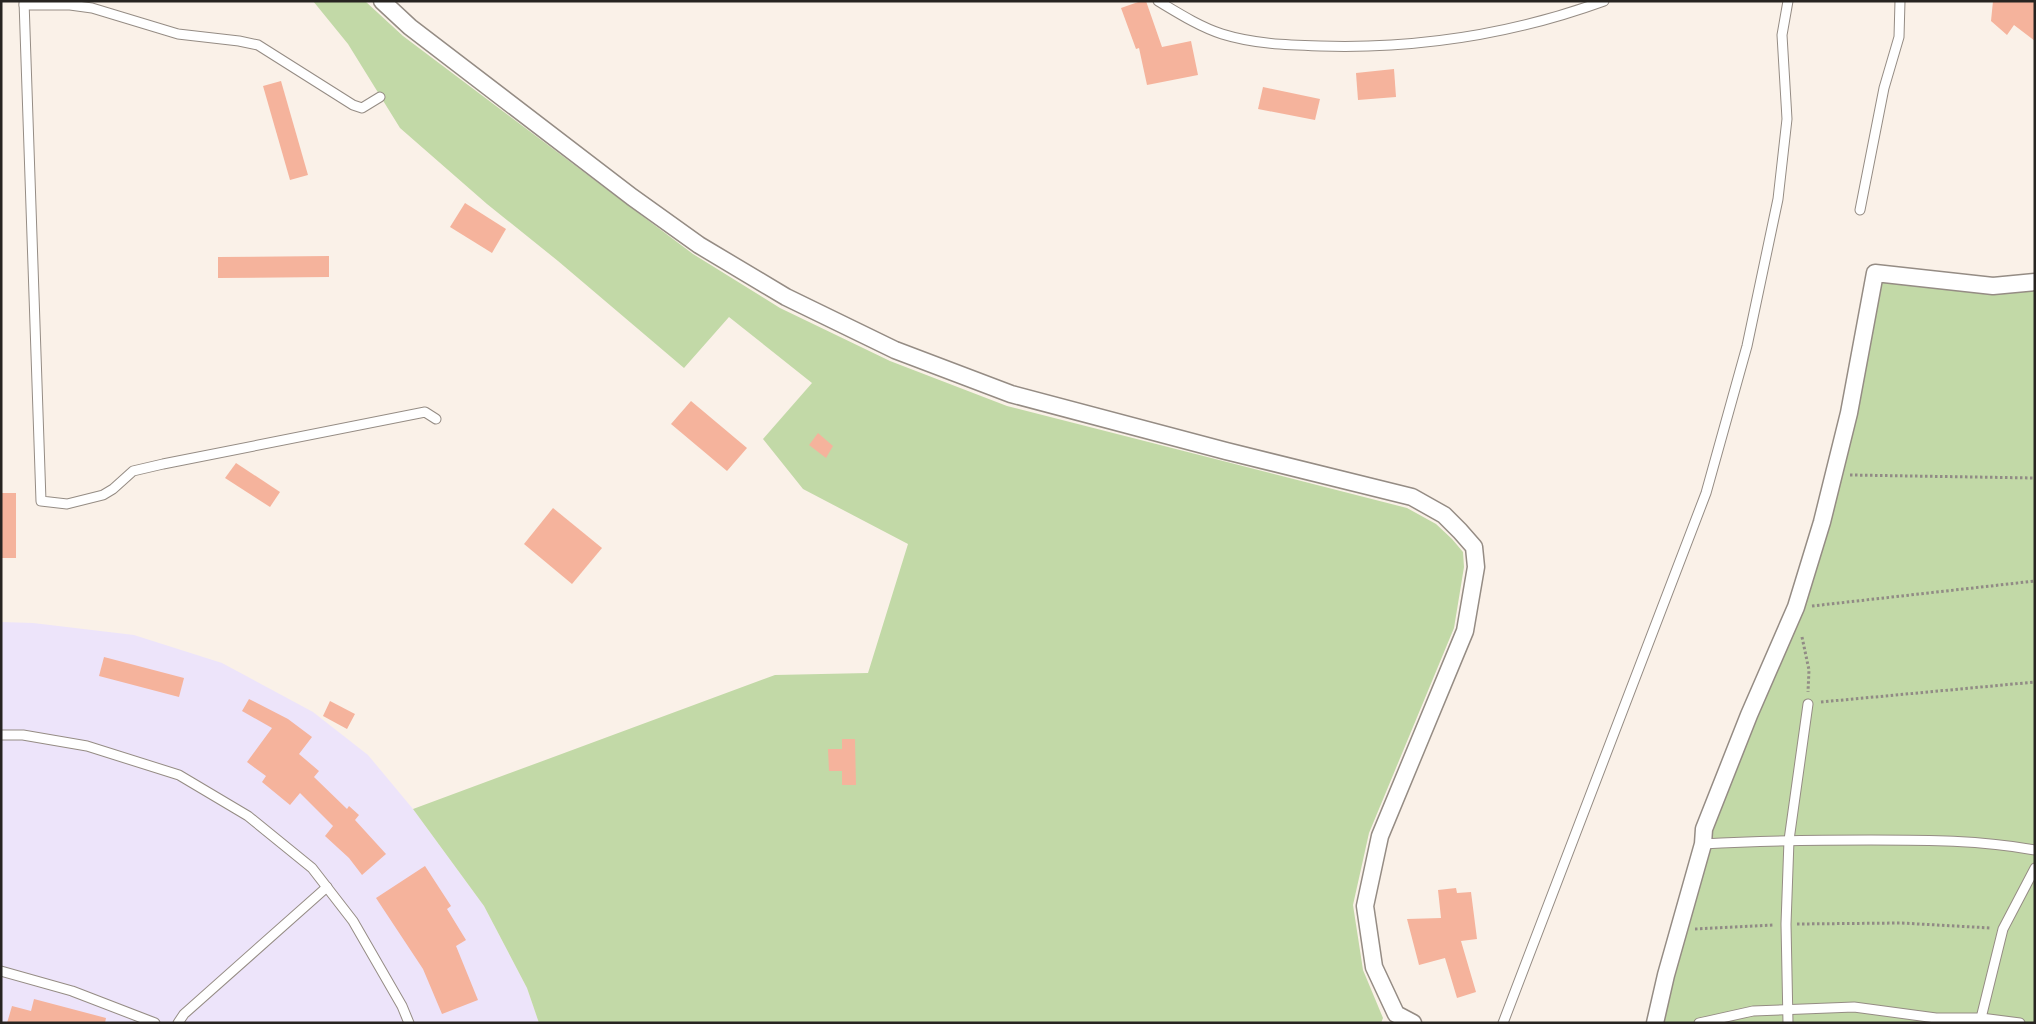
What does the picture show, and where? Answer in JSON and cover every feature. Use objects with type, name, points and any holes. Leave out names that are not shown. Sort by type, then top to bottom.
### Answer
[{"type":"street","points":[[382,1],[410,27],[632,196],[740,272],[786,298],[894,350],[1011,394],[1226,451],[1412,497],[1444,515],[1474,547],[1476,567],[1465,631],[1380,836],[1365,906],[1374,967],[1396,1014],[1413,1023]]},
{"type":"street","points":[[1656,1023],[1666,974],[1708,820],[1749,715],[1796,607],[1836,475],[1875,273],[1993,286],[2035,282]]},
{"type":"lane","points":[[1158,1],[1179,14],[1222,34],[1279,45],[1365,48],[1460,38],[1557,18],[1604,1]]},
{"type":"lane","points":[[1503,1023],[1706,493],[1747,346],[1778,199],[1787,119],[1782,35],[1788,1]]},
{"type":"lane","points":[[1860,210],[1884,88],[1899,37],[1900,1]]},
{"type":"lane","points":[[380,97],[362,108],[353,105],[258,45],[240,41],[178,34],[92,8],[24,3],[40,501],[67,504],[103,495],[113,490],[133,471],[163,464],[425,412],[436,419]]},
{"type":"lane","points":[[1788,1023],[1786,924],[1789,840],[1808,704]]},
{"type":"lane","points":[[1,735],[23,735],[87,746],[179,775],[248,816],[312,868],[327,887],[353,921],[402,1006],[409,1023]]},
{"type":"lane","points":[[1703,844],[1789,840],[1948,840],[1998,844],[2035,850]]},
{"type":"lane","points":[[1981,1018],[2003,929],[2035,868]]},
{"type":"lane","points":[[178,1023],[184,1014],[327,887]]},
{"type":"lane","points":[[1,971],[72,990],[155,1023]]},
{"type":"lane","points":[[1699,1023],[1753,1012],[1854,1007],[1936,1018],[1981,1018],[2020,1023]]},
{"type":"path","points":[[1836,475],[2035,478]]},
{"type":"path","points":[[1796,607],[2035,581]]},
{"type":"path","points":[[1801,634],[1809,670],[1808,704],[2035,682]]},
{"type":"path","points":[[1679,928],[1786,924],[1901,923],[2003,929]]},
{"type":"shaded area","points":[[1,622],[33,623],[134,635],[222,663],[313,712],[368,755],[413,809],[484,906],[527,988],[539,1023],[1,1023]]},
{"type":"green space","points":[[313,1],[365,1],[403,36],[693,254],[780,308],[890,361],[1007,406],[1407,508],[1436,524],[1452,539],[1463,552],[1464,567],[1454,628],[1369,833],[1353,905],[1363,970],[1383,1018],[1381,1023],[539,1023],[527,988],[484,906],[413,809],[775,675],[868,673],[908,544],[803,489],[763,439],[812,383],[729,317],[684,368],[558,261],[487,204],[400,128],[348,44]]},
{"type":"green space","points":[[1875,273],[2035,282],[2035,1023],[1655,1023],[1703,844],[1796,607]]},
{"type":"building","points":[[1146,1],[1162,47],[1191,41],[1198,75],[1147,85],[1139,48],[1136,49],[1121,8]]},
{"type":"building","points":[[1993,1],[2035,1],[2035,41],[2014,25],[2007,35],[1991,21]]},
{"type":"building","points":[[1394,69],[1396,97],[1358,100],[1356,73]]},
{"type":"building","points":[[281,81],[308,175],[290,180],[263,86]]},
{"type":"building","points":[[1263,87],[1320,99],[1315,120],[1258,109]]},
{"type":"building","points":[[465,203],[506,229],[492,253],[450,227]]},
{"type":"building","points":[[329,256],[329,277],[218,278],[218,257]]},
{"type":"building","points":[[691,401],[747,448],[727,471],[671,424]]},
{"type":"building","points":[[818,433],[833,446],[826,458],[809,445]]},
{"type":"building","points":[[236,463],[280,492],[270,507],[225,478]]},
{"type":"building","points":[[1,493],[16,493],[16,558],[1,558]]},
{"type":"building","points":[[553,508],[602,548],[572,584],[524,544]]},
{"type":"building","points":[[104,657],[184,678],[179,697],[99,676]]},
{"type":"building","points":[[249,699],[288,719],[312,737],[299,754],[319,771],[314,777],[347,809],[349,806],[359,815],[355,820],[386,854],[362,875],[349,858],[325,836],[333,826],[300,793],[290,805],[262,782],[266,776],[247,762],[272,728],[242,711]]},
{"type":"building","points":[[330,701],[355,714],[347,729],[323,716]]},
{"type":"building","points":[[842,739],[855,739],[856,785],[842,785],[842,771],[829,771],[828,749],[842,749]]},
{"type":"building","points":[[425,866],[451,906],[447,909],[466,940],[456,946],[478,1000],[442,1014],[423,969],[376,898]]},
{"type":"building","points":[[1456,888],[1457,893],[1471,892],[1477,939],[1461,941],[1476,992],[1457,998],[1445,958],[1419,965],[1407,919],[1441,918],[1438,890]]},
{"type":"building","points":[[34,999],[106,1018],[105,1023],[7,1023],[12,1006],[31,1011]]}]
